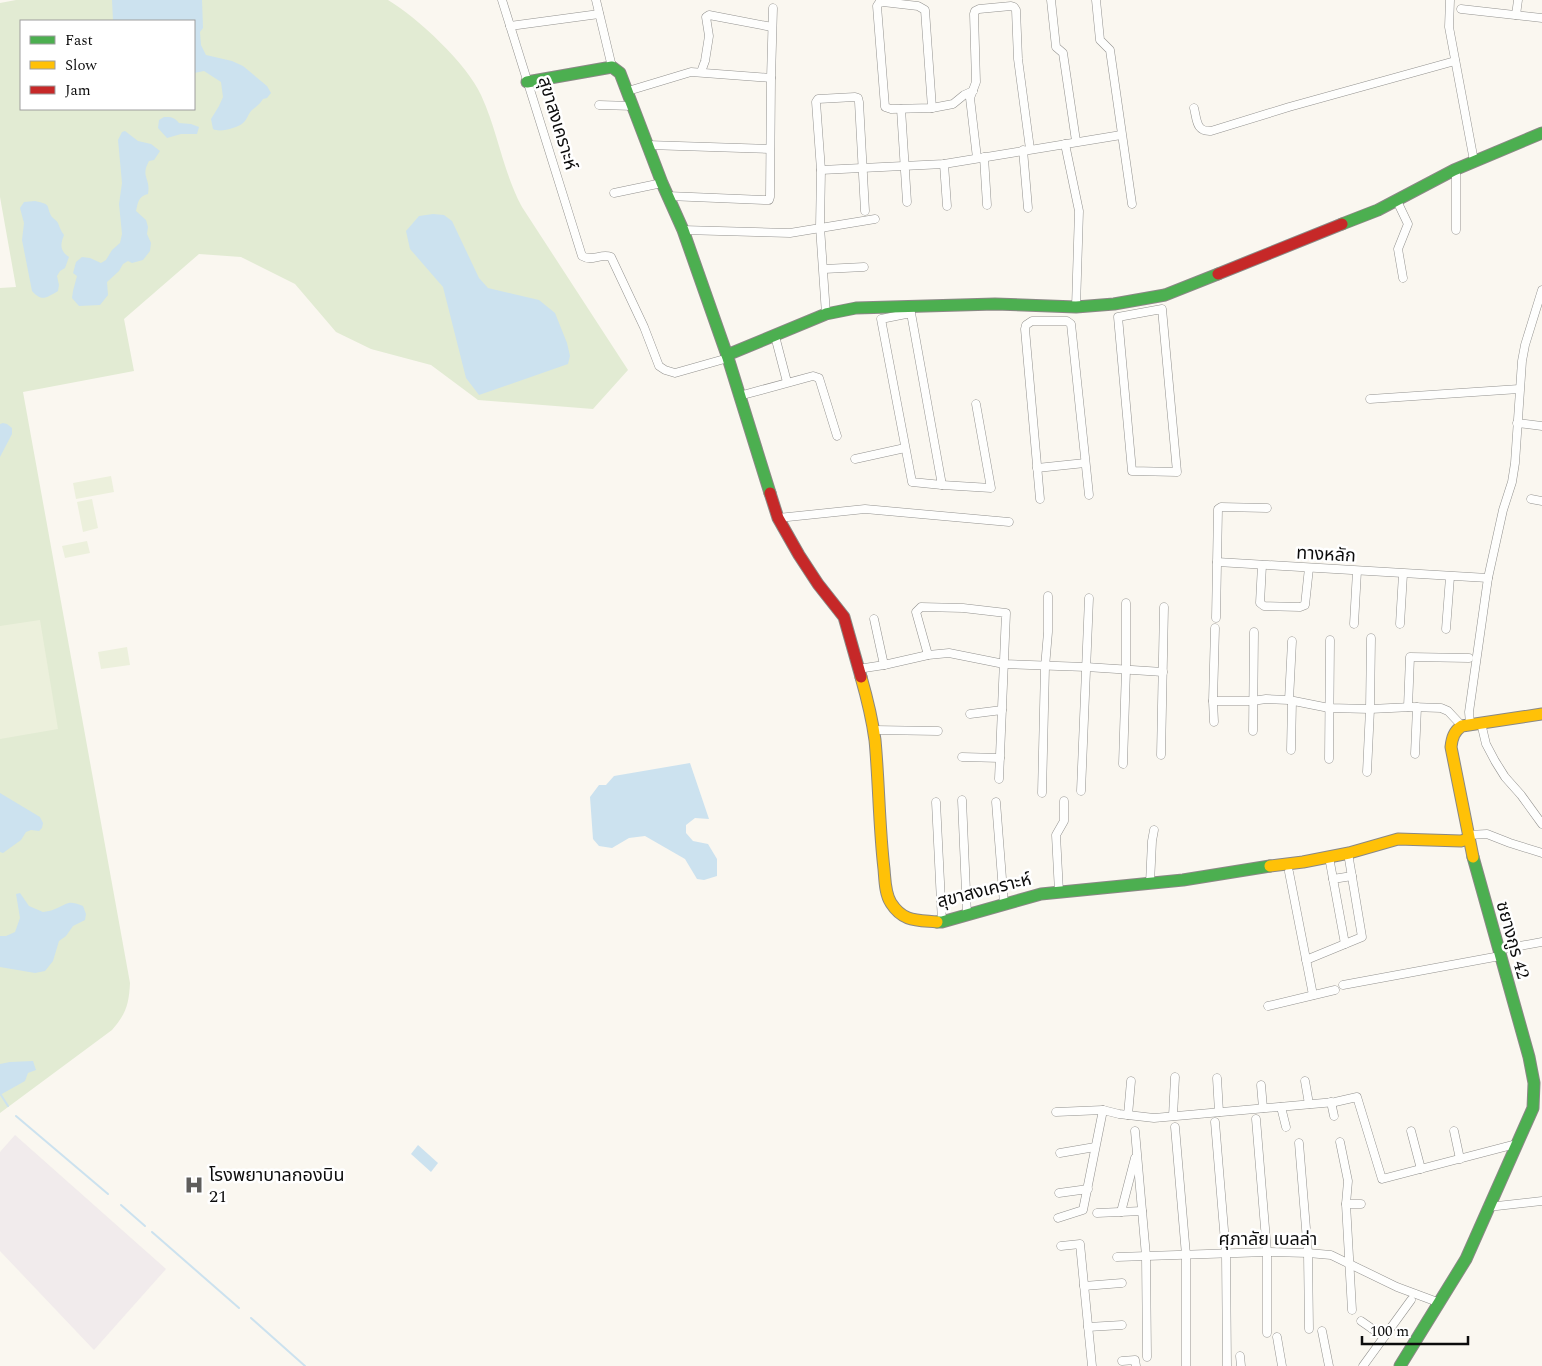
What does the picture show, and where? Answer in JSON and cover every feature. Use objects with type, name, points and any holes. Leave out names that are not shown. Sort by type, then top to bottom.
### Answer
[{"type":"street","name":"สุขาสงเคราะห์","points":[[502,0],[582,256],[590,259],[611,257],[644,327],[659,366],[675,373],[728,357]]},
{"type":"street","points":[[527,82],[612,67],[599,14],[598,0]]},
{"type":"street","points":[[1050,0],[1056,47],[1063,53],[1076,141]]},
{"type":"street","points":[[1096,0],[1100,40],[1110,50],[1132,204]]},
{"type":"street","points":[[1450,0],[1449,27],[1474,161]]},
{"type":"street","points":[[1516,15],[1518,0]]},
{"type":"street","points":[[932,108],[925,10],[918,6],[881,2],[877,6],[885,107],[888,109],[932,108],[953,104],[964,95],[973,91]]},
{"type":"street","points":[[987,205],[981,157],[970,98],[976,82],[974,14],[975,10],[979,9],[1014,7],[1016,10],[1026,150],[1028,208]]},
{"type":"street","points":[[668,196],[769,200],[773,8]]},
{"type":"street","points":[[1461,9],[1542,18]]},
{"type":"street","points":[[510,26],[599,14]]},
{"type":"street","points":[[701,72],[705,61],[709,36],[706,17],[709,15],[772,27]]},
{"type":"street","points":[[1194,108],[1199,128],[1211,131],[1289,107],[1455,61]]},
{"type":"street","name":"สุขาสงเคราะห์","points":[[612,67],[620,74],[628,91],[662,183],[683,230],[728,357],[778,518],[799,556],[844,617],[871,711],[874,730],[881,844],[887,892],[890,902],[902,916],[911,920],[942,922],[1041,894],[1183,880],[1328,857],[1402,839],[1461,841],[1468,837]]},
{"type":"street","points":[[628,91],[691,72],[771,78]]},
{"type":"street","points":[[826,314],[820,227],[821,170],[816,102],[818,99],[858,98],[865,211]]},
{"type":"street","points":[[599,105],[633,106]]},
{"type":"street","points":[[901,109],[907,202]]},
{"type":"street","points":[[976,404],[991,488],[912,482],[881,320],[893,312],[995,304],[1076,307],[1165,295],[1378,210],[1454,170],[1542,134]]},
{"type":"street","points":[[821,170],[944,164],[1121,135]]},
{"type":"street","points":[[1065,144],[1079,211],[1076,307]]},
{"type":"street","points":[[648,145],[770,149]]},
{"type":"street","points":[[944,164],[947,206]]},
{"type":"street","points":[[1454,170],[1456,174],[1456,230]]},
{"type":"street","points":[[614,193],[662,183]]},
{"type":"street","points":[[1397,201],[1408,224],[1398,249],[1403,278]]},
{"type":"street","points":[[683,230],[790,233],[875,219]]},
{"type":"street","points":[[824,269],[864,267]]},
{"type":"street","points":[[1471,724],[1469,712],[1488,578],[1503,510],[1512,482],[1522,361],[1542,290]]},
{"type":"street","points":[[1138,300],[1140,313]]},
{"type":"street","points":[[1044,306],[1044,321]]},
{"type":"street","points":[[728,357],[826,314],[856,308],[911,314],[942,485]]},
{"type":"street","points":[[1162,309],[1178,472],[1132,471],[1118,317],[1140,313],[1162,309]]},
{"type":"street","points":[[1040,499],[1026,329],[1026,325],[1032,321],[1067,321],[1071,324],[1089,495]]},
{"type":"street","points":[[775,336],[787,382]]},
{"type":"street","points":[[739,396],[813,376],[819,378],[837,436]]},
{"type":"street","points":[[1370,400],[1519,389]]},
{"type":"street","points":[[1517,423],[1542,426]]},
{"type":"street","points":[[855,459],[906,448]]},
{"type":"street","points":[[1037,468],[1085,463]]},
{"type":"street","points":[[1531,499],[1542,501]]},
{"type":"street","points":[[1216,618],[1219,508],[1267,508]]},
{"type":"street","points":[[778,518],[865,509],[1009,522]]},
{"type":"street","name":"ทางหลัก","points":[[1217,562],[1488,578]]},
{"type":"street","points":[[1262,565],[1260,603],[1264,606],[1300,608],[1306,606],[1309,568]]},
{"type":"street","points":[[1354,624],[1358,571]]},
{"type":"street","points":[[1400,624],[1403,574]]},
{"type":"street","points":[[1446,629],[1450,577]]},
{"type":"street","points":[[1042,793],[1048,596]]},
{"type":"street","points":[[1081,791],[1089,598]]},
{"type":"street","points":[[1123,764],[1126,603]]},
{"type":"street","points":[[928,655],[916,612],[921,606],[1006,613],[999,779]]},
{"type":"street","points":[[1161,755],[1164,607]]},
{"type":"street","points":[[874,618],[884,665]]},
{"type":"street","points":[[1214,722],[1215,628]]},
{"type":"street","points":[[1254,632],[1252,701],[1254,731]]},
{"type":"street","points":[[1367,772],[1371,638]]},
{"type":"street","points":[[1329,759],[1330,640]]},
{"type":"street","points":[[1291,750],[1292,641]]},
{"type":"street","points":[[858,669],[928,655],[949,653],[1004,664],[1163,672]]},
{"type":"street","points":[[1408,707],[1410,657],[1469,658]]},
{"type":"street","points":[[1213,701],[1266,699],[1291,701],[1329,708],[1441,708],[1471,724],[1486,744],[1505,777],[1542,824]]},
{"type":"street","points":[[1415,754],[1417,707]]},
{"type":"street","points":[[970,714],[1002,710]]},
{"type":"street","points":[[1471,724],[1542,714]]},
{"type":"street","name":"ชยางกูร 42","points":[[1400,1366],[1466,1259],[1533,1108],[1534,1083],[1529,1057],[1468,837],[1451,747],[1452,738],[1458,728],[1471,724]]},
{"type":"street","points":[[874,730],[938,731]]},
{"type":"street","points":[[962,757],[1000,758]]},
{"type":"street","points":[[962,800],[967,915]]},
{"type":"street","points":[[936,802],[942,922]]},
{"type":"street","points":[[996,802],[1004,904]]},
{"type":"street","points":[[1059,892],[1056,836],[1064,820],[1064,802]]},
{"type":"street","points":[[1150,883],[1154,830]]},
{"type":"street","points":[[1468,837],[1488,834],[1542,853]]},
{"type":"street","points":[[1306,960],[1362,937],[1348,853]]},
{"type":"street","points":[[1328,857],[1345,944]]},
{"type":"street","points":[[1289,872],[1313,995]]},
{"type":"street","points":[[1333,879],[1352,876]]},
{"type":"street","points":[[1343,986],[1542,942]]},
{"type":"street","points":[[1268,1006],[1335,990]]},
{"type":"street","points":[[1173,1116],[1174,1078]]},
{"type":"street","points":[[1217,1078],[1219,1112]]},
{"type":"street","points":[[1128,1115],[1131,1081]]},
{"type":"street","points":[[1305,1081],[1309,1104]]},
{"type":"street","points":[[1261,1085],[1263,1108]]},
{"type":"street","points":[[1056,1112],[1103,1110],[1154,1118],[1331,1102],[1358,1097],[1382,1179],[1516,1144]]},
{"type":"street","points":[[1331,1102],[1334,1116]]},
{"type":"street","points":[[1281,1107],[1286,1127]]},
{"type":"street","points":[[1058,1218],[1083,1210],[1103,1110]]},
{"type":"street","points":[[1256,1119],[1267,1252],[1267,1333]]},
{"type":"street","points":[[1215,1122],[1226,1254],[1227,1366]]},
{"type":"street","points":[[1175,1127],[1186,1255],[1186,1366]]},
{"type":"street","points":[[1135,1131],[1146,1256],[1147,1356]]},
{"type":"street","points":[[1410,1131],[1421,1169]]},
{"type":"street","points":[[1454,1131],[1460,1159]]},
{"type":"street","points":[[1340,1142],[1348,1181],[1346,1204],[1352,1310]]},
{"type":"street","points":[[1299,1143],[1308,1253],[1309,1329]]},
{"type":"street","points":[[1060,1153],[1095,1147]]},
{"type":"street","points":[[1122,1212],[1137,1150]]},
{"type":"street","points":[[1059,1193],[1088,1188]]},
{"type":"street","points":[[1488,1207],[1542,1201]]},
{"type":"street","points":[[1346,1204],[1362,1204]]},
{"type":"street","points":[[1097,1213],[1142,1210]]},
{"type":"street","points":[[1062,1246],[1080,1244],[1092,1366]]},
{"type":"street","name":"ศุภาลัย เบลล่า","points":[[1116,1257],[1267,1252],[1331,1255],[1397,1287],[1440,1303]]},
{"type":"street","points":[[1084,1286],[1122,1283]]},
{"type":"street","points":[[1363,1366],[1411,1300]]},
{"type":"street","points":[[1361,1321],[1384,1337]]},
{"type":"street","points":[[1088,1327],[1122,1325]]},
{"type":"street","points":[[1322,1331],[1329,1366]]},
{"type":"street","points":[[1277,1338],[1282,1366]]},
{"type":"street","points":[[1240,1356],[1241,1366]]},
{"type":"street","points":[[1122,1360],[1135,1360],[1136,1366]]},
{"type":"shaded area","points":[[15,1135],[166,1269],[94,1350],[0,1251],[0,1152]]},
{"type":"green space","points":[[16,0],[388,0],[413,18],[441,43],[474,83],[487,109],[515,194],[628,370],[593,409],[478,400],[431,365],[371,349],[336,332],[295,284],[241,257],[199,254],[124,319],[134,371],[23,392],[130,983],[126,1008],[121,1019],[112,1030],[0,1113],[0,288],[16,287],[0,197],[0,3]]},
{"type":"green space","points":[[111,476],[114,492],[76,499],[73,483]]},
{"type":"green space","points":[[92,499],[98,528],[83,532],[77,502]]},
{"type":"green space","points":[[87,541],[90,553],[65,558],[62,546]]},
{"type":"green space","points":[[40,620],[58,729],[0,739],[0,626]]},
{"type":"green space","points":[[127,647],[130,665],[101,669],[98,652]]},
{"type":"water","points":[[112,0],[202,0],[203,28],[200,32],[201,45],[206,55],[232,61],[243,66],[267,86],[271,93],[252,110],[240,125],[224,130],[213,129],[211,119],[223,97],[221,82],[204,71],[195,73],[195,20],[113,20]]},
{"type":"water","points":[[164,117],[172,118],[179,123],[199,127],[197,134],[181,134],[167,138],[158,128],[159,120]]},
{"type":"water","points":[[125,131],[138,141],[151,144],[160,151],[154,160],[149,161],[146,166],[148,194],[140,198],[136,211],[146,220],[147,234],[151,243],[150,251],[143,260],[132,263],[128,261],[123,264],[119,271],[107,282],[108,295],[100,305],[79,306],[72,298],[77,276],[73,273],[76,262],[82,257],[101,263],[106,260],[112,250],[120,243],[122,234],[119,204],[122,183],[118,140],[122,132]]},
{"type":"water","points":[[35,201],[48,206],[52,217],[58,223],[64,235],[61,245],[62,250],[69,257],[65,268],[57,276],[58,291],[44,298],[39,297],[32,291],[22,240],[24,223],[20,208],[24,202]]},
{"type":"water","points":[[444,215],[452,221],[479,278],[488,288],[539,300],[555,313],[567,343],[570,356],[568,364],[479,395],[466,378],[443,287],[410,249],[406,231],[419,216]]},
{"type":"water","points":[[3,423],[12,428],[12,434],[0,457],[0,424]]},
{"type":"water","points":[[690,763],[709,819],[695,818],[686,825],[686,833],[693,841],[708,844],[717,859],[717,876],[704,880],[697,879],[685,859],[645,836],[629,838],[612,848],[599,846],[593,839],[590,797],[599,785],[606,785],[614,776]]},
{"type":"water","points":[[0,793],[40,817],[43,823],[39,831],[31,830],[26,832],[21,840],[3,853],[0,852]]},
{"type":"water","points":[[20,893],[29,906],[43,912],[74,903],[83,906],[86,914],[85,920],[73,926],[66,936],[59,941],[53,961],[45,971],[35,973],[0,967],[0,936],[6,936],[15,932],[20,918],[16,894]]},
{"type":"water","points":[[33,1061],[36,1070],[28,1073],[25,1081],[0,1095],[0,1064]]},
{"type":"water","points":[[418,1145],[438,1163],[431,1172],[411,1154]]},
{"type":"waterway","points":[[1,1095],[8,1106]]},
{"type":"waterway","points":[[16,1116],[108,1194]]},
{"type":"waterway","points":[[121,1205],[145,1226]]},
{"type":"waterway","points":[[152,1232],[239,1308]]},
{"type":"waterway","points":[[251,1318],[305,1366]]},
{"type":"traffic: fast","points":[[527,82],[612,67],[620,73],[662,183],[683,230],[728,358],[770,493]]},
{"type":"traffic: fast","points":[[1342,224],[1378,210],[1454,170],[1542,133]]},
{"type":"traffic: fast","points":[[727,355],[826,314],[856,308],[995,304],[1076,307],[1114,304],[1165,295],[1218,274]]},
{"type":"traffic: fast","points":[[1400,1366],[1466,1259],[1533,1108],[1534,1083],[1529,1057],[1473,857]]},
{"type":"traffic: fast","points":[[937,922],[1041,894],[1183,880],[1270,866]]},
{"type":"traffic: slow","points":[[861,677],[875,740],[882,853],[888,895],[891,903],[900,914],[911,919],[937,922]]},
{"type":"traffic: slow","points":[[1473,857],[1451,747],[1454,735],[1462,726],[1542,714]]},
{"type":"traffic: slow","points":[[1270,866],[1349,853],[1398,839],[1461,841],[1468,839]]},
{"type":"traffic: jam","points":[[1218,274],[1342,224]]},
{"type":"traffic: jam","points":[[770,493],[778,518],[799,555],[818,584],[844,617],[861,677]]},
{"type":"place","name":"โรงพยาบาลกองบิน 21","points":[[194,1185]]}]
